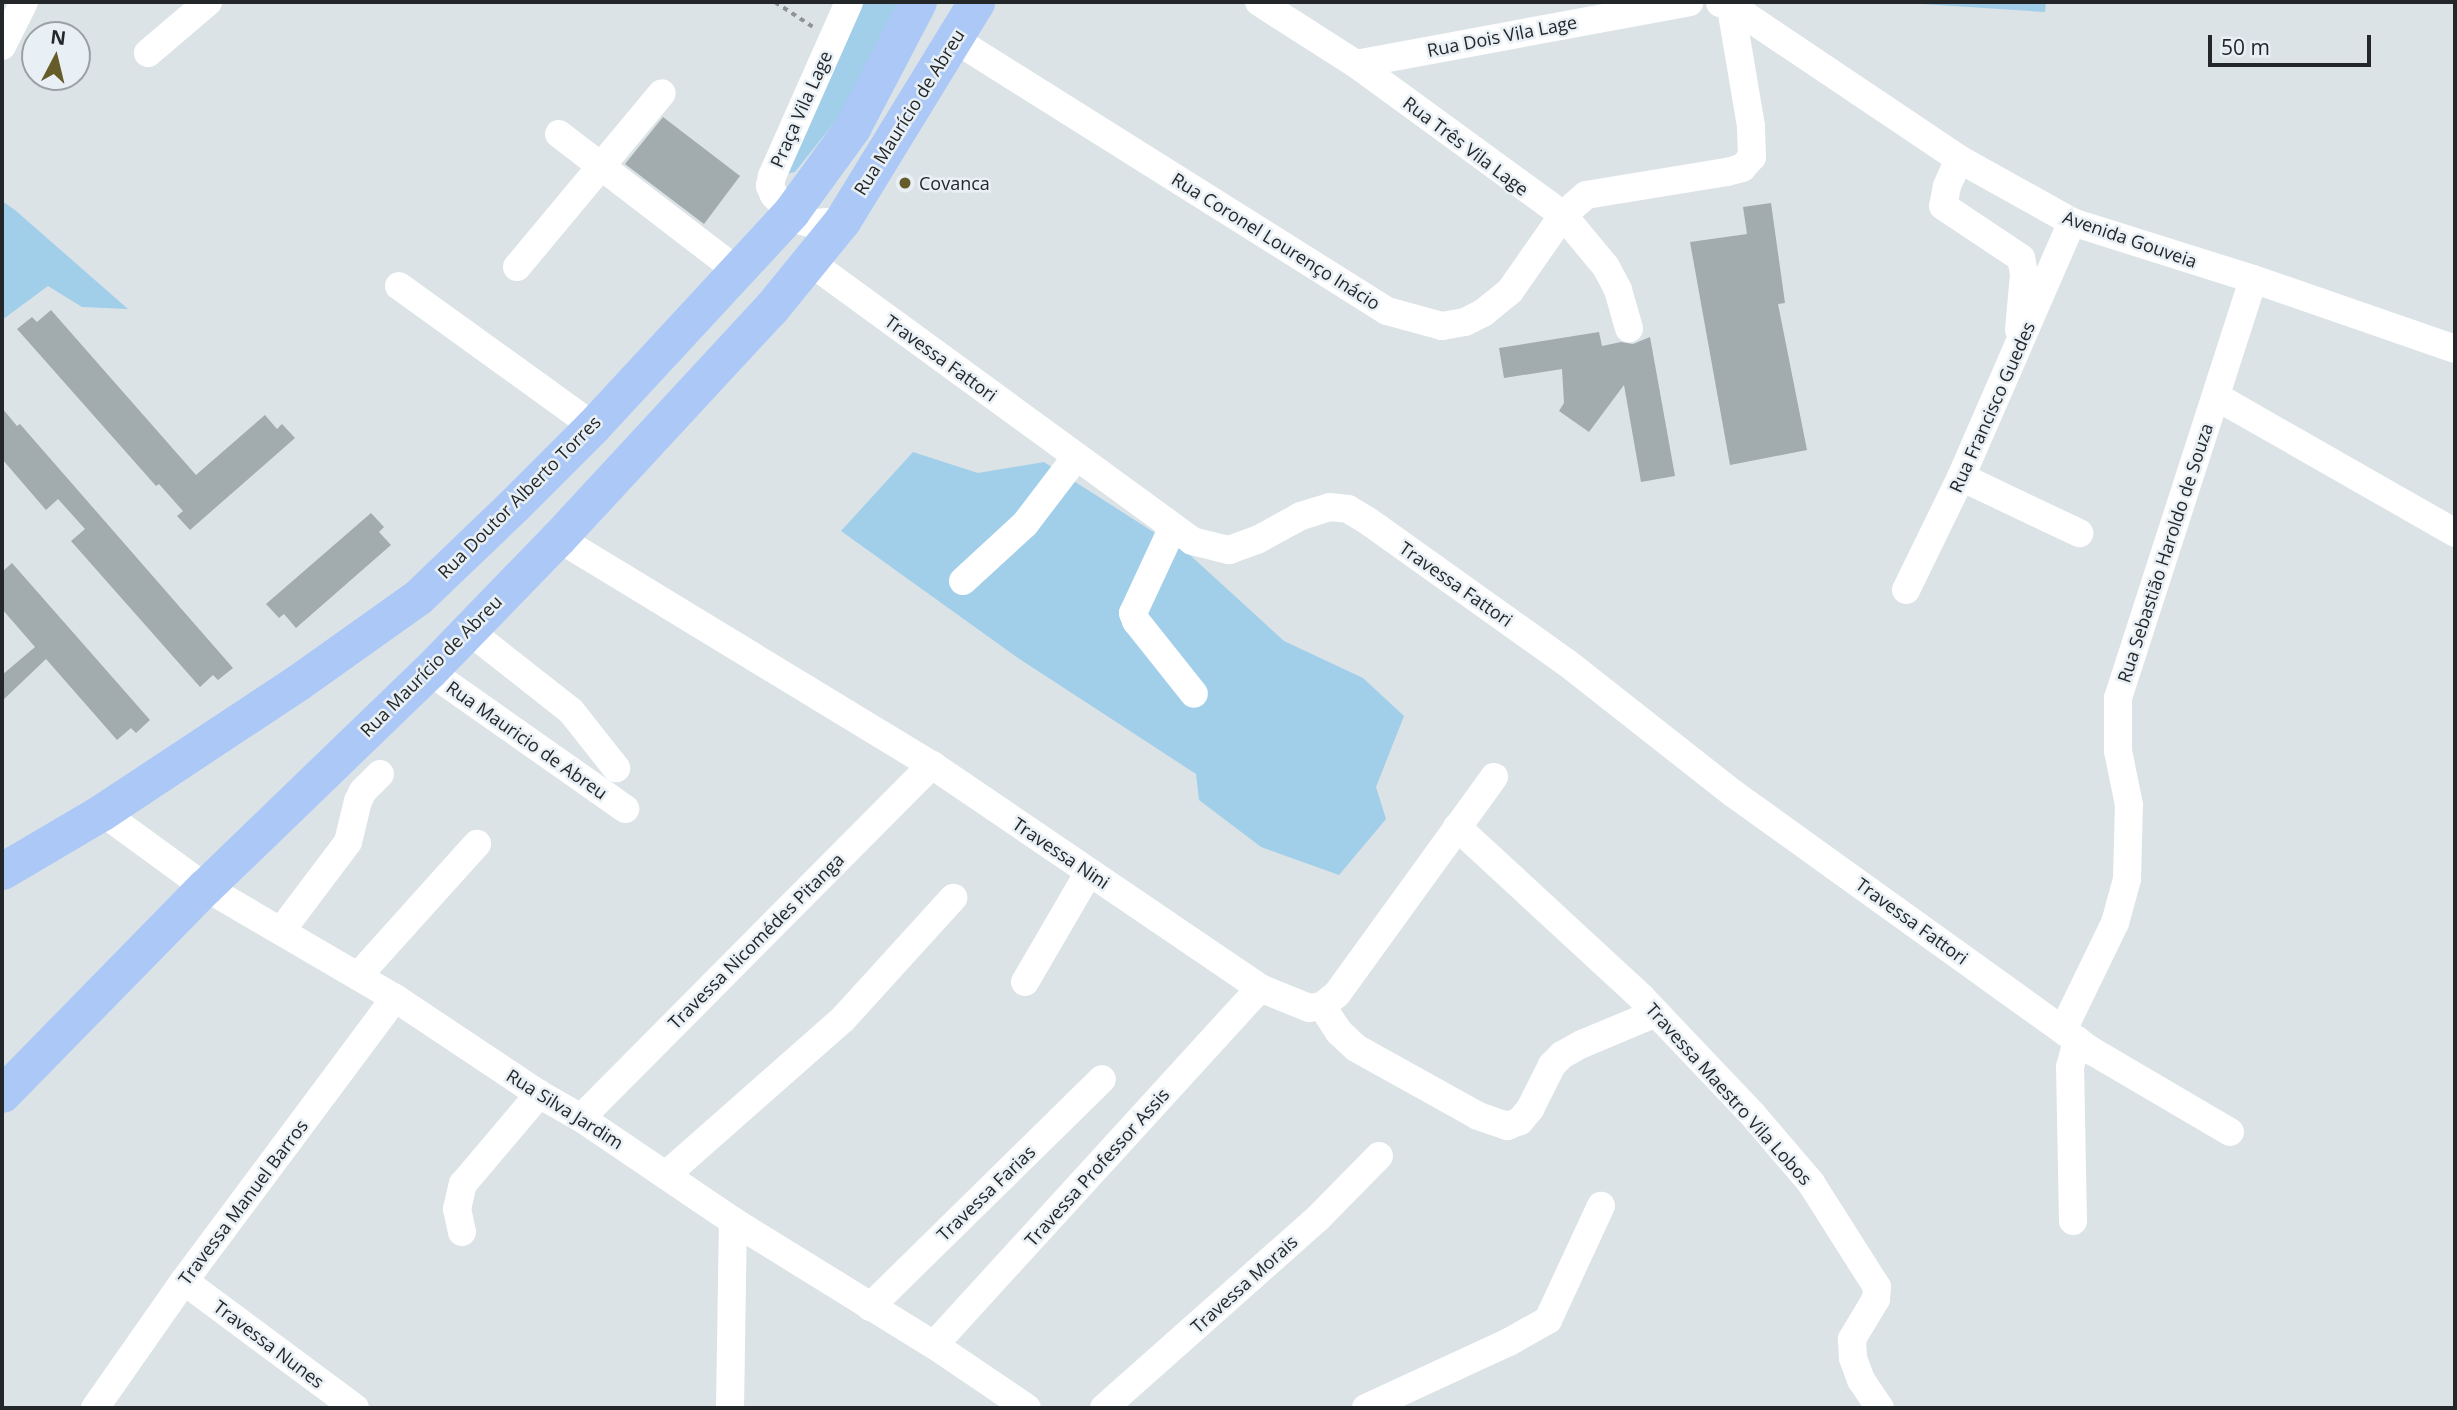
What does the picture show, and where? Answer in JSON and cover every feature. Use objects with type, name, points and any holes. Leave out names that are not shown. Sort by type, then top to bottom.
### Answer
[{"type":"main road","name":"Rua Doutor Alberto Torres","points":[[2,871],[102,812],[297,683],[418,597],[593,426],[791,212],[852,128],[918,2]]},
{"type":"main road","name":"Rua Maurício de Abreu","points":[[2,1094],[205,887],[429,671],[558,538],[810,262],[842,221],[976,2]]},
{"type":"street","points":[[2,46],[24,2]]},
{"type":"street","points":[[148,53],[208,2]]},
{"type":"street","name":"Praça Vila Lage","points":[[791,212],[774,195],[770,186],[772,176],[849,2]]},
{"type":"street","name":"Rua Três Vila Lage","points":[[1259,2],[1356,64],[1563,215],[1606,267],[1618,290],[1629,328]]},
{"type":"street","name":"Rua Dois Vila Lage","points":[[1356,64],[1689,2]]},
{"type":"street","name":"Rua Coronel Lourenço Inácio","points":[[954,39],[1387,311],[1443,326],[1465,322],[1483,313],[1510,291],[1563,215],[1586,195],[1727,172],[1742,168],[1752,157],[1751,126],[1725,3]]},
{"type":"street","name":"Avenida Gouveia","points":[[1725,3],[1959,159],[2072,222],[2253,279],[2455,349]]},
{"type":"street","points":[[517,267],[662,93]]},
{"type":"street","points":[[559,134],[736,270]]},
{"type":"street","points":[[1959,159],[1947,186],[1943,206],[2021,258],[2024,274],[2018,312],[2022,342]]},
{"type":"street","points":[[791,212],[798,220],[810,223],[842,221]]},
{"type":"street","name":"Rua Francisco Guedes","points":[[1906,590],[2022,342],[2072,222]]},
{"type":"street","name":"Travessa Fattori","points":[[810,262],[1192,541],[1229,550],[1316,510],[1331,507],[1348,509],[1566,662],[1734,794],[2070,1035],[2230,1132]]},
{"type":"street","name":"Rua Sebastião Haroldo de Souza","points":[[2070,1035],[2115,923],[2127,879],[2129,805],[2118,751],[2118,698],[2253,279]]},
{"type":"street","points":[[400,286],[593,426]]},
{"type":"street","points":[[2217,397],[2455,533]]},
{"type":"street","points":[[963,581],[1025,524],[1076,457]]},
{"type":"street","points":[[1961,477],[2079,533]]},
{"type":"street","points":[[1173,527],[1133,613],[1136,621],[1194,694]]},
{"type":"street","name":"Travessa Nini","points":[[558,538],[932,765],[1260,988],[1302,1006],[1322,1006]]},
{"type":"street","points":[[468,630],[571,711],[616,768]]},
{"type":"street","name":"Rua Mauricio de Abreu","points":[[429,671],[625,809]]},
{"type":"street","name":"Travessa Nicomédes Pitanga","points":[[581,1118],[932,765]]},
{"type":"street","points":[[281,931],[348,842],[358,801],[363,791],[380,775]]},
{"type":"street","points":[[1494,777],[1337,994],[1322,1006],[1339,1032],[1356,1048],[1478,1116],[1507,1126],[1520,1121],[1530,1109],[1552,1065],[1562,1055],[1656,1013]]},
{"type":"street","name":"Rua Silva Jardim","points":[[102,812],[205,887],[395,998],[539,1094],[581,1118],[733,1221],[934,1345],[1027,1408]]},
{"type":"street","name":"Travessa Maestro Vila Lobos","points":[[1457,827],[1656,1013],[1753,1115],[1811,1183],[1877,1287],[1876,1300],[1852,1339],[1853,1358],[1861,1380],[1880,1408]]},
{"type":"street","points":[[358,976],[477,844]]},
{"type":"street","points":[[1025,982],[1089,872]]},
{"type":"street","points":[[666,1175],[843,1019],[953,898]]},
{"type":"street","name":"Travessa Professor Assis","points":[[934,1345],[1260,988]]},
{"type":"street","name":"Travessa Manuel Barros","points":[[95,1408],[184,1280],[395,998]]},
{"type":"street","points":[[2070,1035],[2073,1221]]},
{"type":"street","name":"Travessa Farias","points":[[870,1307],[1102,1079]]},
{"type":"street","points":[[462,1232],[457,1209],[463,1184],[539,1094]]},
{"type":"street","name":"Travessa Morais","points":[[1104,1408],[1318,1218],[1379,1156]]},
{"type":"street","points":[[1366,1408],[1509,1342],[1548,1320],[1601,1206]]},
{"type":"street","points":[[730,1408],[733,1221]]},
{"type":"street","name":"Travessa Nunes","points":[[184,1280],[355,1408]]},
{"type":"path","points":[[775,2],[832,40]]},
{"type":"shaded area","points":[[861,2],[901,2],[841,114],[795,172],[786,174]]},
{"type":"shaded area","points":[[1891,2],[2046,2],[2045,12]]},
{"type":"shaded area","points":[[2,201],[128,309],[82,307],[48,286],[2,320]]},
{"type":"shaded area","points":[[913,452],[978,473],[1044,462],[1191,556],[1284,641],[1363,678],[1404,716],[1376,787],[1386,819],[1339,875],[1261,847],[1199,800],[1196,774],[1018,658],[841,531]]},
{"type":"building","points":[[663,117],[740,176],[704,224],[625,164]]},
{"type":"building","points":[[1771,203],[1785,303],[1778,304],[1807,450],[1730,465],[1690,242],[1747,234],[1743,207]]},
{"type":"building","points":[[51,310],[196,475],[265,415],[277,429],[282,424],[295,438],[190,530],[177,516],[183,511],[159,484],[156,486],[17,329],[32,317],[37,322]]},
{"type":"building","points":[[1599,332],[1602,346],[1621,342],[1633,344],[1650,337],[1675,476],[1641,482],[1624,385],[1589,432],[1559,411],[1564,403],[1562,369],[1504,378],[1499,348]]},
{"type":"building","points":[[2,408],[17,426],[20,424],[233,668],[218,680],[213,675],[200,687],[71,541],[85,529],[58,499],[46,510],[2,459]]},
{"type":"building","points":[[371,513],[384,527],[379,532],[391,545],[296,628],[284,614],[279,618],[266,604]]},
{"type":"building","points":[[12,563],[150,720],[136,733],[131,728],[117,740],[46,659],[2,701],[2,675],[35,647],[2,609],[2,572]]},
{"type":"place","name":"Covanca","points":[[905,183]]}]
